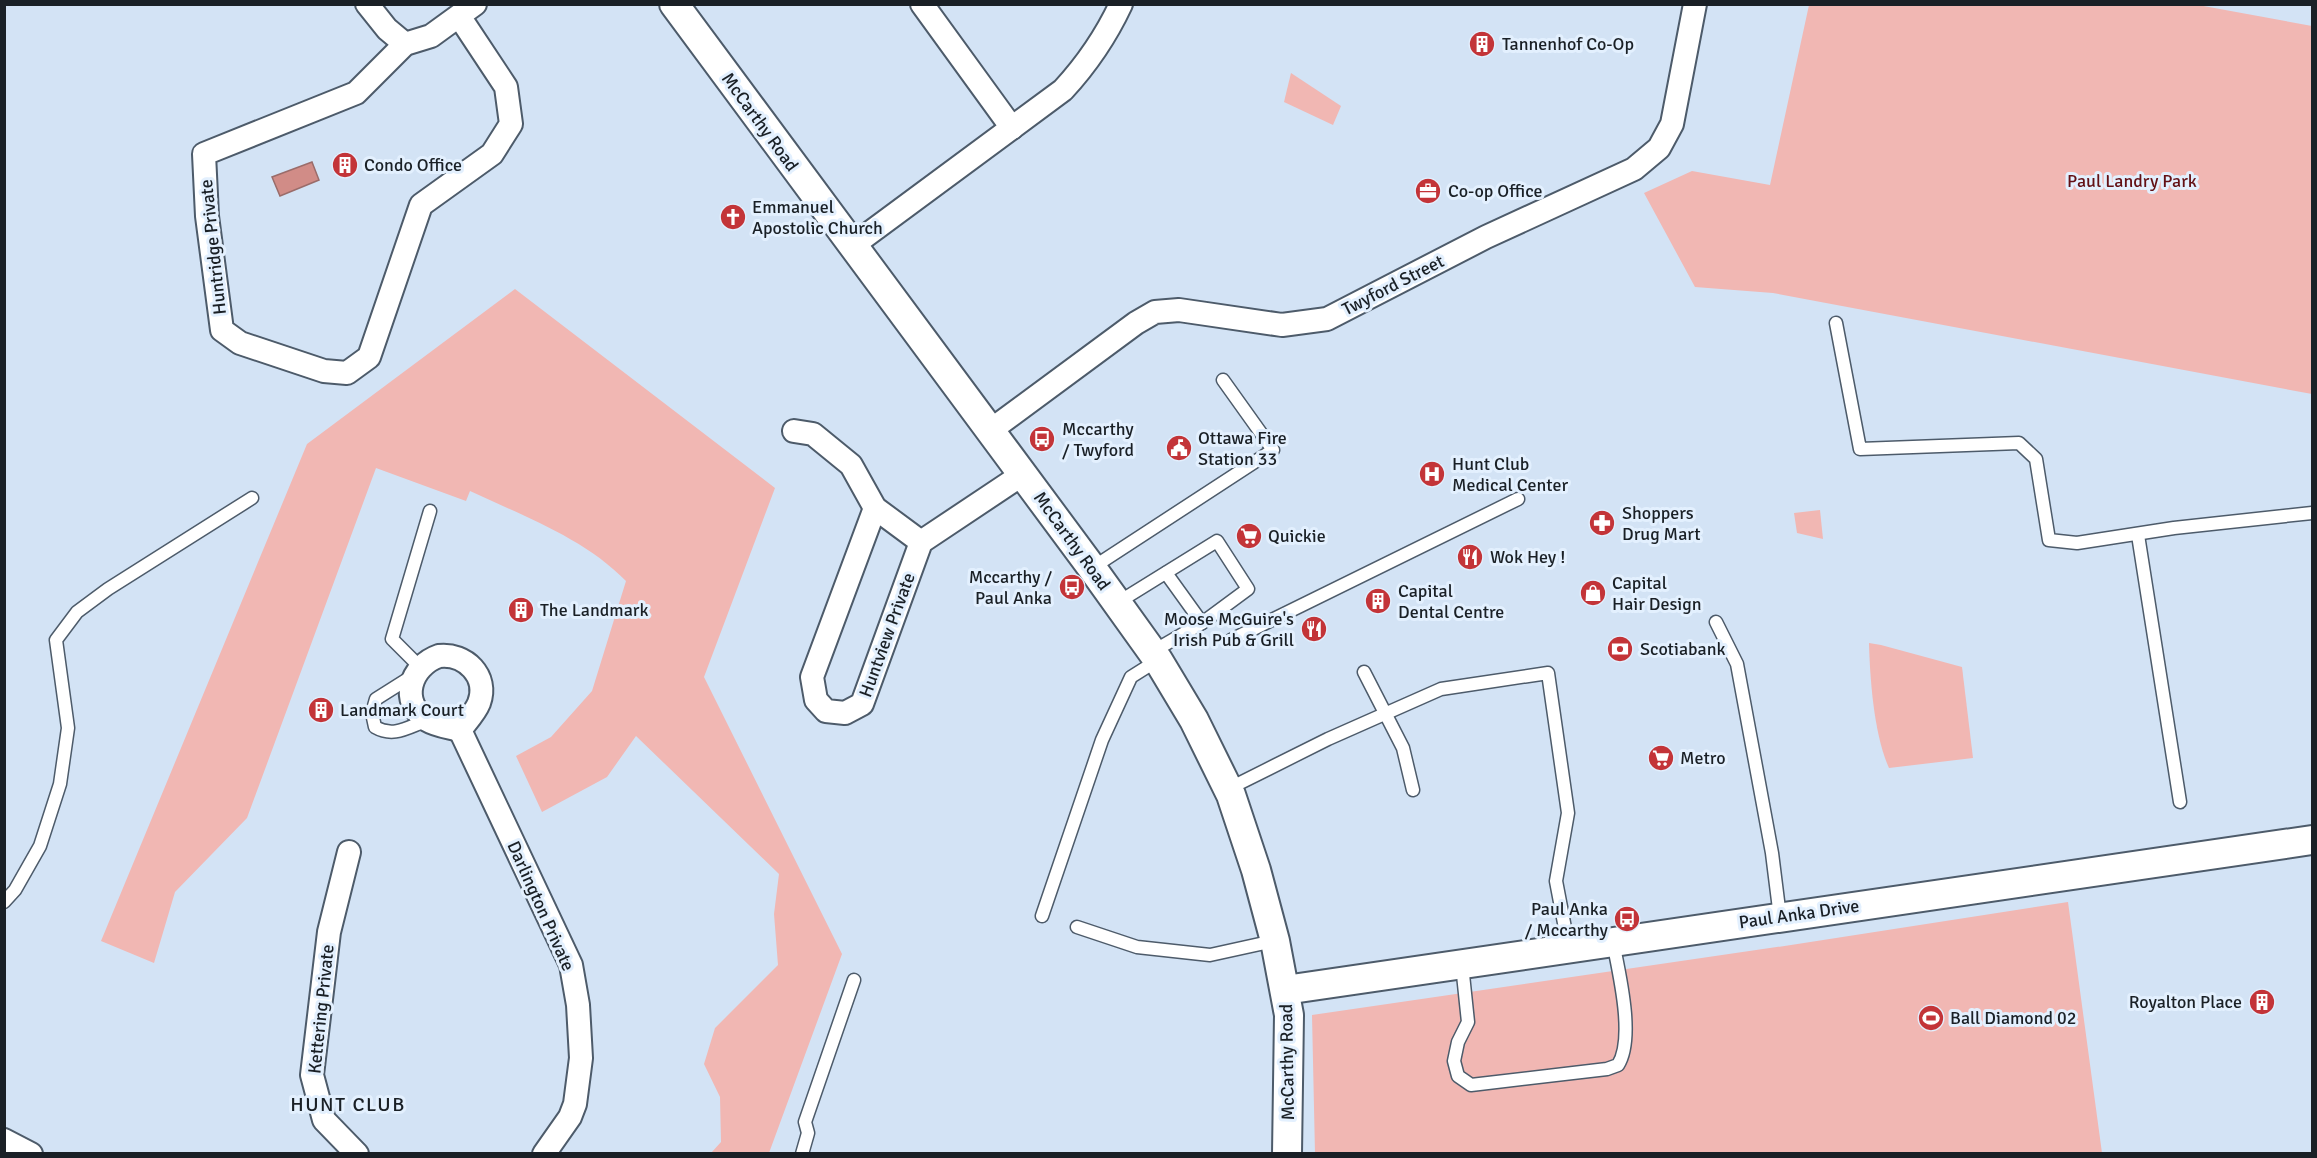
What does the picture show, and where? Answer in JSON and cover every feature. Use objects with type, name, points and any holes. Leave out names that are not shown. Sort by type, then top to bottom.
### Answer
[{"type":"street","points":[[368,4],[387,29],[405,44],[431,36],[467,10]]},
{"type":"street","name":"McCarthy Road","points":[[674,4],[1092,568],[1155,656],[1194,720],[1228,789],[1256,870],[1275,941],[1289,1015],[1287,1154]]},
{"type":"street","points":[[922,4],[1012,128]]},
{"type":"street","points":[[852,246],[1063,90],[1081,71],[1102,40],[1121,4]]},
{"type":"street","name":"Twyford Street","points":[[991,430],[1136,323],[1155,312],[1179,310],[1282,325],[1327,319],[1486,237],[1634,169],[1646,161],[1659,147],[1672,123],[1695,4]]},
{"type":"street","name":"Huntridge Private","points":[[405,44],[356,93],[204,154],[207,216],[222,330],[240,343],[324,371],[347,373],[369,357],[421,205],[492,154],[511,124],[506,87],[467,10]]},
{"type":"street","points":[[794,432],[813,434],[851,465],[875,508],[921,542],[1023,474]]},
{"type":"street","name":"Huntview Private","points":[[875,508],[812,676],[816,700],[826,711],[845,713],[862,704],[921,542]]},
{"type":"street","points":[[452,656],[468,663],[476,673],[481,690],[479,702],[460,730],[428,720],[418,711],[412,700],[411,687],[417,670],[430,659],[452,656]]},
{"type":"street","name":"Darlington Private","points":[[460,730],[571,965],[578,1005],[581,1058],[575,1104],[570,1117],[544,1154]]},
{"type":"street","name":"Paul Anka Drive","points":[[1285,990],[2313,840]]},
{"type":"street","name":"Kettering Private","points":[[349,852],[330,932],[312,1075],[324,1120],[357,1154]]},
{"type":"street","points":[[4,1140],[31,1154]]},
{"type":"lane","points":[[1836,323],[1860,449],[2019,443],[2036,459],[2049,540],[2077,543],[2184,526],[2313,513]]},
{"type":"lane","points":[[1092,568],[1273,450],[1223,380]]},
{"type":"lane","points":[[4,902],[15,890],[40,846],[60,784],[68,728],[56,640],[77,612],[108,589],[252,498]]},
{"type":"lane","points":[[1231,640],[1518,499]]},
{"type":"lane","points":[[428,720],[397,732],[386,733],[375,727],[372,713],[376,699],[417,670],[392,639],[430,511]]},
{"type":"lane","points":[[2138,535],[2180,802]]},
{"type":"lane","points":[[1042,916],[1102,740],[1131,677],[1155,656],[1248,589],[1217,541],[1117,603]]},
{"type":"lane","points":[[1166,573],[1202,623]]},
{"type":"lane","points":[[1716,622],[1737,664],[1772,852],[1780,916]]},
{"type":"lane","points":[[1364,672],[1403,748],[1413,789]]},
{"type":"lane","points":[[1228,789],[1328,739],[1441,689],[1548,673],[1568,813],[1556,881],[1569,949]]},
{"type":"lane","points":[[1077,927],[1137,947],[1210,955],[1275,941]]},
{"type":"lane","points":[[1462,965],[1468,1022],[1458,1042],[1454,1061],[1458,1076],[1472,1085],[1607,1069],[1618,1065],[1625,1054],[1624,997],[1614,942]]},
{"type":"lane","points":[[802,1154],[808,1133],[806,1122],[854,980]]},
{"type":"green space","name":"Paul Landry Park","points":[[1809,5],[2198,5],[2312,26],[2312,394],[1773,293],[1695,287],[1644,193],[1692,171],[1770,185]]},
{"type":"green space","points":[[1291,73],[1341,106],[1333,125],[1284,102]]},
{"type":"green space","points":[[515,289],[775,488],[704,677],[842,954],[769,1153],[711,1153],[721,1142],[720,1097],[704,1064],[715,1028],[778,965],[774,914],[779,874],[636,736],[607,777],[542,812],[516,756],[551,737],[592,691],[626,581],[591,552],[572,540],[470,491],[466,501],[376,468],[247,818],[175,892],[154,963],[101,941],[307,444]]},
{"type":"green space","points":[[1820,510],[1823,539],[1797,533],[1794,513]]},
{"type":"green space","points":[[1869,643],[1962,667],[1973,758],[1889,768],[1876,724]]},
{"type":"green space","points":[[2068,902],[2102,1153],[1315,1153],[1312,1015]]},
{"type":"shaded area","points":[[312,162],[319,180],[280,196],[272,177]]},
{"type":"place","name":"Tannenhof Co-Op","points":[[1482,44]]},
{"type":"place","name":"Condo Office","points":[[345,165]]},
{"type":"place","name":"Co-op Office","points":[[1428,191]]},
{"type":"place","name":"Emmanuel Apostolic Church","points":[[733,217]]},
{"type":"place","name":"Mccarthy / Twyford","points":[[1042,439]]},
{"type":"place","name":"Ottawa Fire Station 33","points":[[1179,448]]},
{"type":"place","name":"Hunt Club Medical Center","points":[[1432,474]]},
{"type":"place","name":"Shoppers Drug Mart","points":[[1602,523]]},
{"type":"place","name":"Quickie","points":[[1249,536]]},
{"type":"place","name":"Wok Hey !","points":[[1470,557]]},
{"type":"place","name":"Mccarthy / Paul Anka","points":[[1072,587]]},
{"type":"place","name":"Capital Hair Design","points":[[1593,593]]},
{"type":"place","name":"Capital Dental Centre","points":[[1378,601]]},
{"type":"place","name":"The Landmark","points":[[521,610]]},
{"type":"place","name":"Moose McGuire's Irish Pub & Grill","points":[[1314,629]]},
{"type":"place","name":"Scotiabank","points":[[1620,649]]},
{"type":"place","name":"Landmark Court","points":[[321,710]]},
{"type":"place","name":"Metro","points":[[1661,758]]},
{"type":"place","name":"Paul Anka / Mccarthy","points":[[1627,919]]},
{"type":"place","name":"Royalton Place","points":[[2262,1002]]},
{"type":"place","name":"Ball Diamond 02","points":[[1931,1018]]},
{"type":"district","name":"HUNT CLUB","points":[[348,1104]]}]
